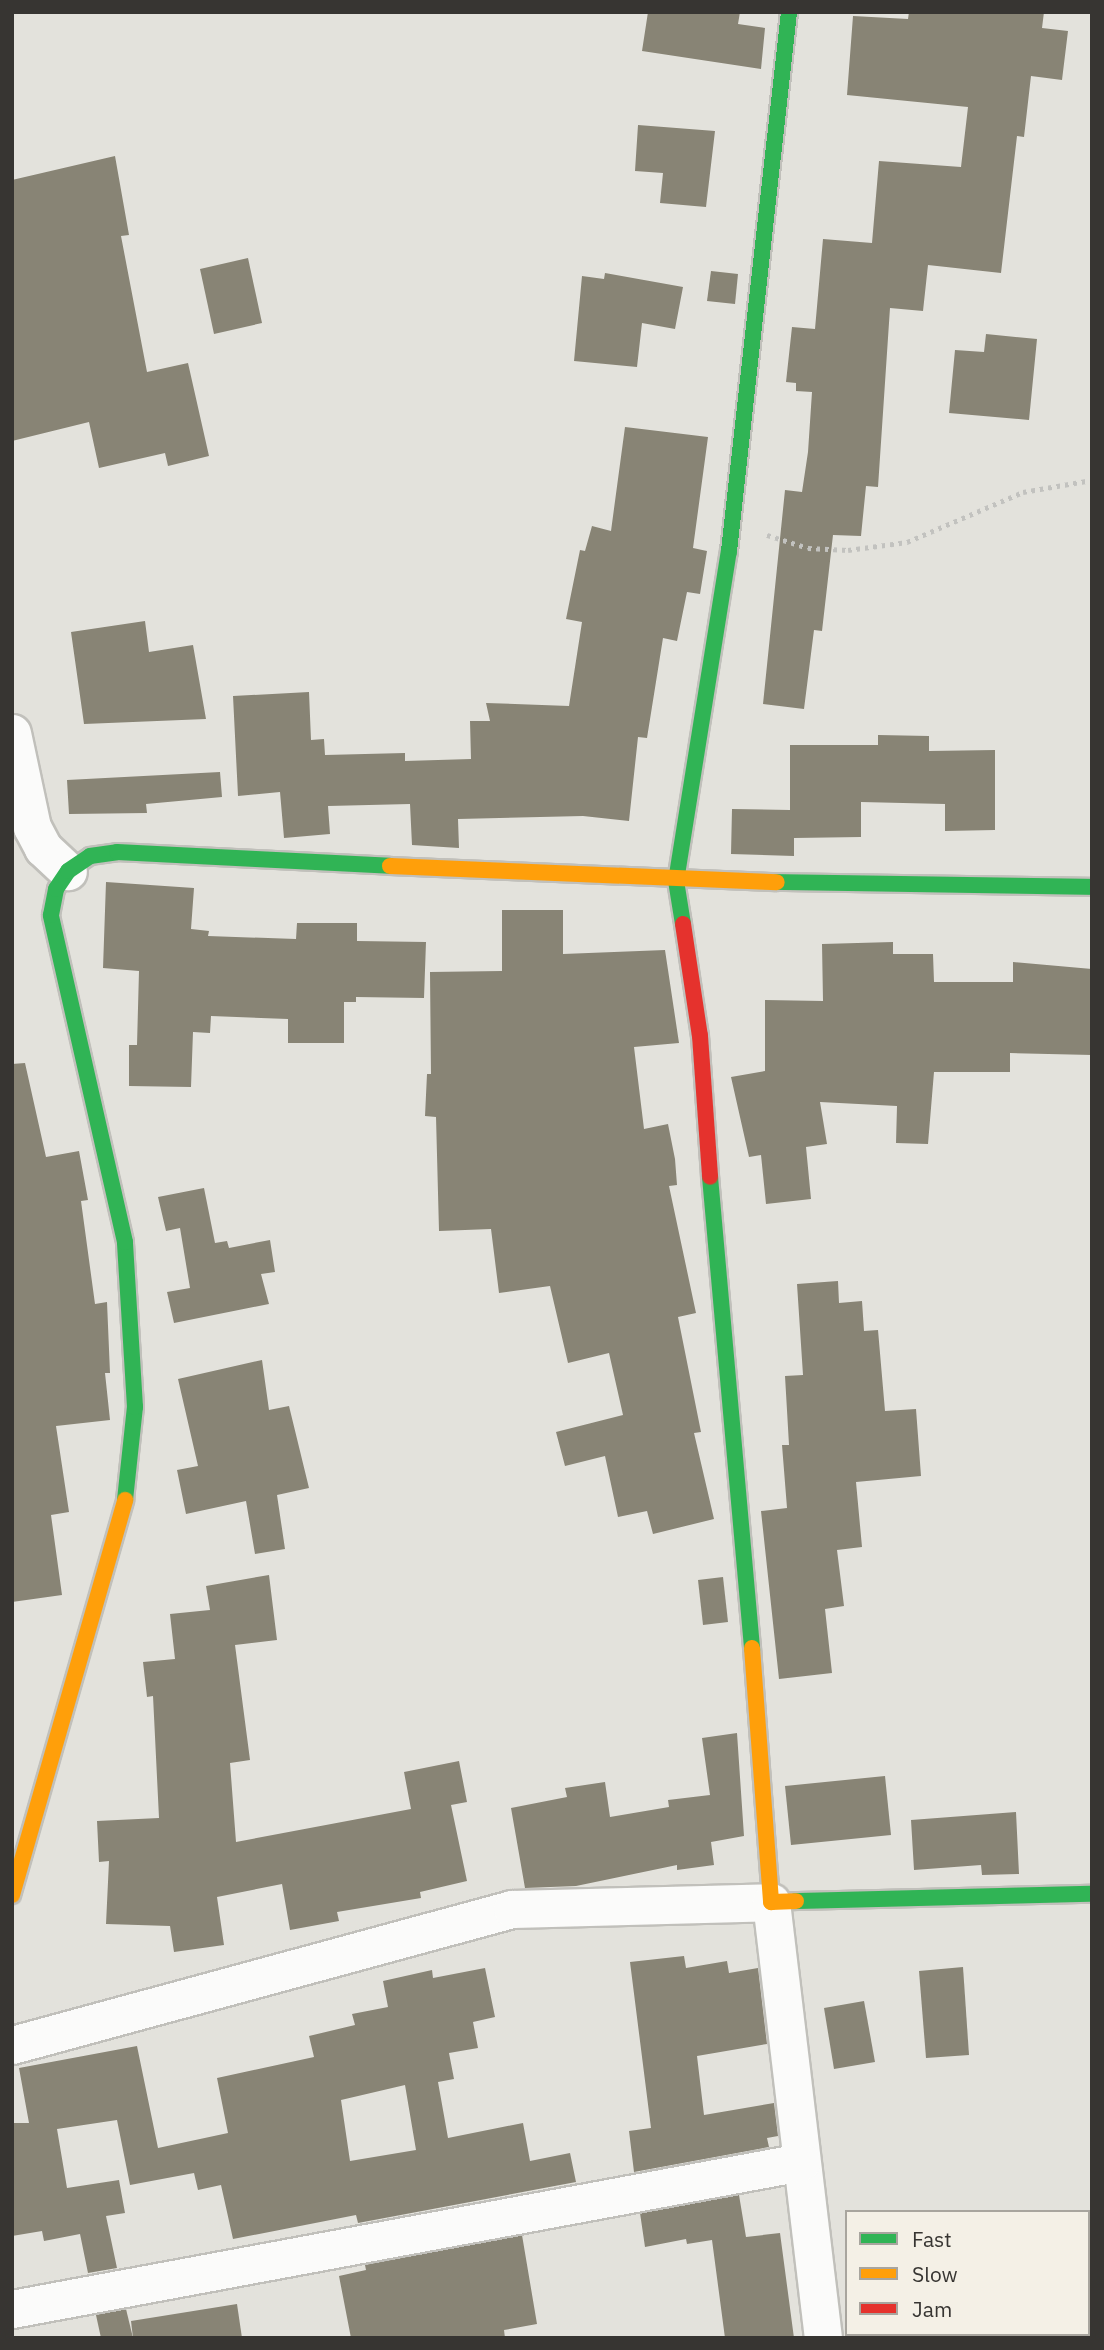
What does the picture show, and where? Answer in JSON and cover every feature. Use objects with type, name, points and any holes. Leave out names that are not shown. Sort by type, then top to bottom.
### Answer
[{"type":"street","points":[[789,12],[733,525],[676,881],[699,1036],[718,1300],[754,1667],[771,1902],[823,2338]]},
{"type":"street","points":[[12,733],[33,827],[43,848],[68,871]]},
{"type":"street","points":[[12,1895],[128,1489],[133,1440],[132,1348],[120,1209],[51,915],[56,889],[68,871],[90,856],[117,852],[676,881],[1092,887]]},
{"type":"street","points":[[12,2045],[512,1909],[1092,1894]]},
{"type":"street","points":[[12,2309],[801,2162]]},
{"type":"path","points":[[733,525],[808,548],[848,550],[907,542],[1023,492],[1092,480]]},
{"type":"building","points":[[648,12],[740,12],[738,24],[765,28],[761,69],[642,51]]},
{"type":"building","points":[[909,12],[1044,12],[1042,28],[1068,31],[1062,80],[1031,76],[1024,137],[1017,136],[1001,273],[928,265],[923,311],[890,308],[878,487],[866,486],[861,536],[833,535],[822,631],[814,630],[804,709],[763,704],[785,490],[802,492],[808,452],[812,392],[796,391],[796,383],[786,382],[792,327],[815,329],[823,239],[872,243],[879,161],[961,167],[968,107],[847,95],[853,16],[908,19]]},
{"type":"building","points":[[638,125],[715,131],[706,207],[660,203],[663,173],[635,171]]},
{"type":"building","points":[[115,156],[129,235],[121,236],[147,372],[188,363],[209,456],[168,466],[165,453],[99,468],[89,422],[12,441],[12,180]]},
{"type":"building","points":[[248,258],[262,323],[214,334],[200,269]]},
{"type":"building","points":[[711,271],[738,274],[735,304],[707,301]]},
{"type":"building","points":[[605,273],[683,287],[675,329],[642,323],[637,367],[574,361],[582,276],[604,279]]},
{"type":"building","points":[[986,334],[1037,339],[1029,420],[949,413],[955,350],[984,352]]},
{"type":"building","points":[[625,427],[708,437],[693,548],[707,551],[700,594],[687,592],[677,641],[663,638],[647,738],[638,737],[629,821],[583,816],[458,819],[459,848],[412,845],[410,804],[328,806],[330,834],[284,838],[280,792],[238,796],[233,696],[309,692],[311,740],[324,739],[325,755],[405,753],[405,761],[471,759],[470,721],[490,721],[486,703],[569,706],[582,622],[566,619],[580,550],[585,551],[592,526],[611,531]]},
{"type":"building","points":[[145,621],[149,652],[193,645],[206,719],[84,724],[71,632]]},
{"type":"building","points":[[878,735],[929,736],[929,751],[995,750],[995,830],[945,831],[945,804],[861,802],[861,837],[794,838],[794,856],[731,854],[732,809],[790,810],[790,745],[878,745]]},
{"type":"building","points":[[220,772],[222,797],[146,804],[147,813],[69,814],[67,780]]},
{"type":"building","points":[[106,882],[194,888],[191,929],[209,931],[208,936],[296,939],[297,923],[357,923],[357,941],[426,942],[424,998],[356,997],[356,1002],[344,1002],[344,1043],[288,1043],[288,1019],[211,1016],[210,1033],[193,1032],[191,1087],[129,1086],[129,1045],[137,1045],[139,971],[103,968]]},
{"type":"building","points":[[502,910],[563,910],[563,954],[665,950],[679,1043],[634,1047],[644,1129],[668,1124],[675,1159],[677,1185],[669,1186],[696,1313],[678,1317],[701,1432],[694,1433],[714,1519],[653,1534],[647,1511],[618,1517],[605,1456],[565,1466],[556,1432],[623,1415],[609,1353],[568,1363],[550,1286],[499,1293],[491,1229],[439,1231],[436,1117],[425,1116],[427,1074],[431,1074],[430,972],[502,971]]},
{"type":"building","points":[[893,942],[893,954],[933,954],[934,982],[1013,982],[1013,962],[1092,969],[1092,1055],[1010,1053],[1010,1072],[934,1072],[928,1144],[896,1143],[897,1106],[820,1102],[827,1144],[806,1147],[811,1199],[766,1204],[761,1155],[749,1157],[731,1077],[765,1071],[765,1000],[823,1001],[822,944]]},
{"type":"building","points":[[25,1063],[46,1157],[79,1151],[88,1200],[81,1201],[95,1304],[107,1302],[110,1373],[105,1373],[110,1420],[56,1426],[69,1512],[51,1515],[62,1595],[12,1602],[12,1064]]},
{"type":"building","points":[[204,1188],[215,1243],[227,1241],[229,1248],[270,1240],[275,1272],[261,1274],[269,1304],[174,1323],[167,1292],[190,1288],[180,1228],[166,1231],[158,1197]]},
{"type":"building","points":[[838,1281],[839,1303],[862,1301],[864,1331],[878,1330],[885,1411],[916,1409],[921,1476],[856,1482],[862,1547],[837,1550],[844,1606],[825,1609],[832,1673],[779,1679],[761,1511],[787,1508],[782,1445],[789,1445],[785,1376],[803,1375],[797,1284]]},
{"type":"building","points":[[262,1360],[269,1410],[289,1406],[309,1488],[277,1495],[285,1549],[255,1554],[246,1501],[186,1514],[177,1470],[198,1466],[178,1379]]},
{"type":"building","points":[[269,1575],[277,1640],[235,1645],[250,1760],[230,1763],[236,1842],[411,1809],[404,1772],[459,1761],[467,1802],[451,1805],[467,1881],[420,1892],[421,1898],[337,1912],[339,1921],[290,1930],[282,1884],[217,1897],[224,1945],[174,1952],[170,1926],[106,1924],[109,1861],[99,1862],[97,1821],[159,1818],[153,1696],[147,1697],[143,1662],[175,1659],[170,1614],[210,1610],[206,1586]]},
{"type":"building","points":[[723,1577],[728,1622],[703,1625],[698,1580]]},
{"type":"building","points":[[737,1733],[744,1836],[711,1842],[714,1865],[677,1870],[677,1865],[576,1886],[525,1888],[511,1808],[567,1797],[565,1788],[605,1782],[610,1817],[669,1807],[668,1800],[710,1795],[702,1738]]},
{"type":"building","points":[[885,1776],[891,1835],[791,1845],[785,1786]]},
{"type":"building","points":[[1016,1812],[1019,1874],[982,1875],[981,1865],[914,1870],[911,1820]]},
{"type":"building","points":[[684,1956],[686,1968],[727,1961],[729,1973],[758,1968],[767,2044],[697,2056],[704,2115],[774,2103],[778,2136],[767,2138],[769,2147],[634,2172],[629,2131],[651,2128],[630,1962]]},
{"type":"building","points":[[963,1967],[969,2055],[926,2058],[919,1971]]},
{"type":"building","points":[[485,1968],[495,2017],[473,2022],[478,2048],[449,2053],[454,2079],[438,2082],[448,2138],[523,2123],[530,2161],[570,2153],[576,2182],[358,2223],[356,2215],[233,2239],[221,2185],[198,2190],[194,2173],[130,2185],[117,2120],[57,2129],[67,2188],[119,2180],[125,2213],[106,2216],[117,2268],[88,2273],[80,2234],[44,2241],[42,2231],[12,2236],[12,2123],[29,2123],[19,2068],[137,2046],[158,2148],[228,2133],[217,2078],[314,2057],[309,2036],[355,2025],[352,2014],[388,2007],[383,1981],[432,1970],[433,1978]],"holes":[[[405,2085],[416,2150],[350,2161],[341,2100]]]},
{"type":"building","points":[[864,2001],[875,2062],[834,2069],[824,2008]]},
{"type":"building","points":[[739,2195],[746,2237],[780,2233],[794,2338],[725,2338],[712,2240],[687,2244],[686,2239],[645,2247],[640,2213]]},
{"type":"building","points":[[522,2235],[537,2324],[504,2330],[505,2338],[351,2338],[339,2276],[366,2270],[365,2265]]},
{"type":"building","points":[[237,2304],[242,2338],[133,2338],[131,2321]]},
{"type":"building","points":[[126,2309],[133,2338],[101,2338],[96,2315]]},
{"type":"traffic: fast","points":[[683,924],[676,881],[729,551],[789,12]]},
{"type":"traffic: fast","points":[[125,1500],[135,1407],[125,1242],[51,915],[56,889],[68,871],[90,856],[117,852],[390,866]]},
{"type":"traffic: fast","points":[[777,882],[1092,887]]},
{"type":"traffic: fast","points":[[710,1177],[752,1648]]},
{"type":"traffic: fast","points":[[796,1901],[1092,1894]]},
{"type":"traffic: slow","points":[[390,866],[777,882]]},
{"type":"traffic: slow","points":[[12,1895],[125,1500]]},
{"type":"traffic: slow","points":[[752,1648],[771,1902],[796,1901]]},
{"type":"traffic: jam","points":[[683,924],[700,1036],[710,1177]]}]
